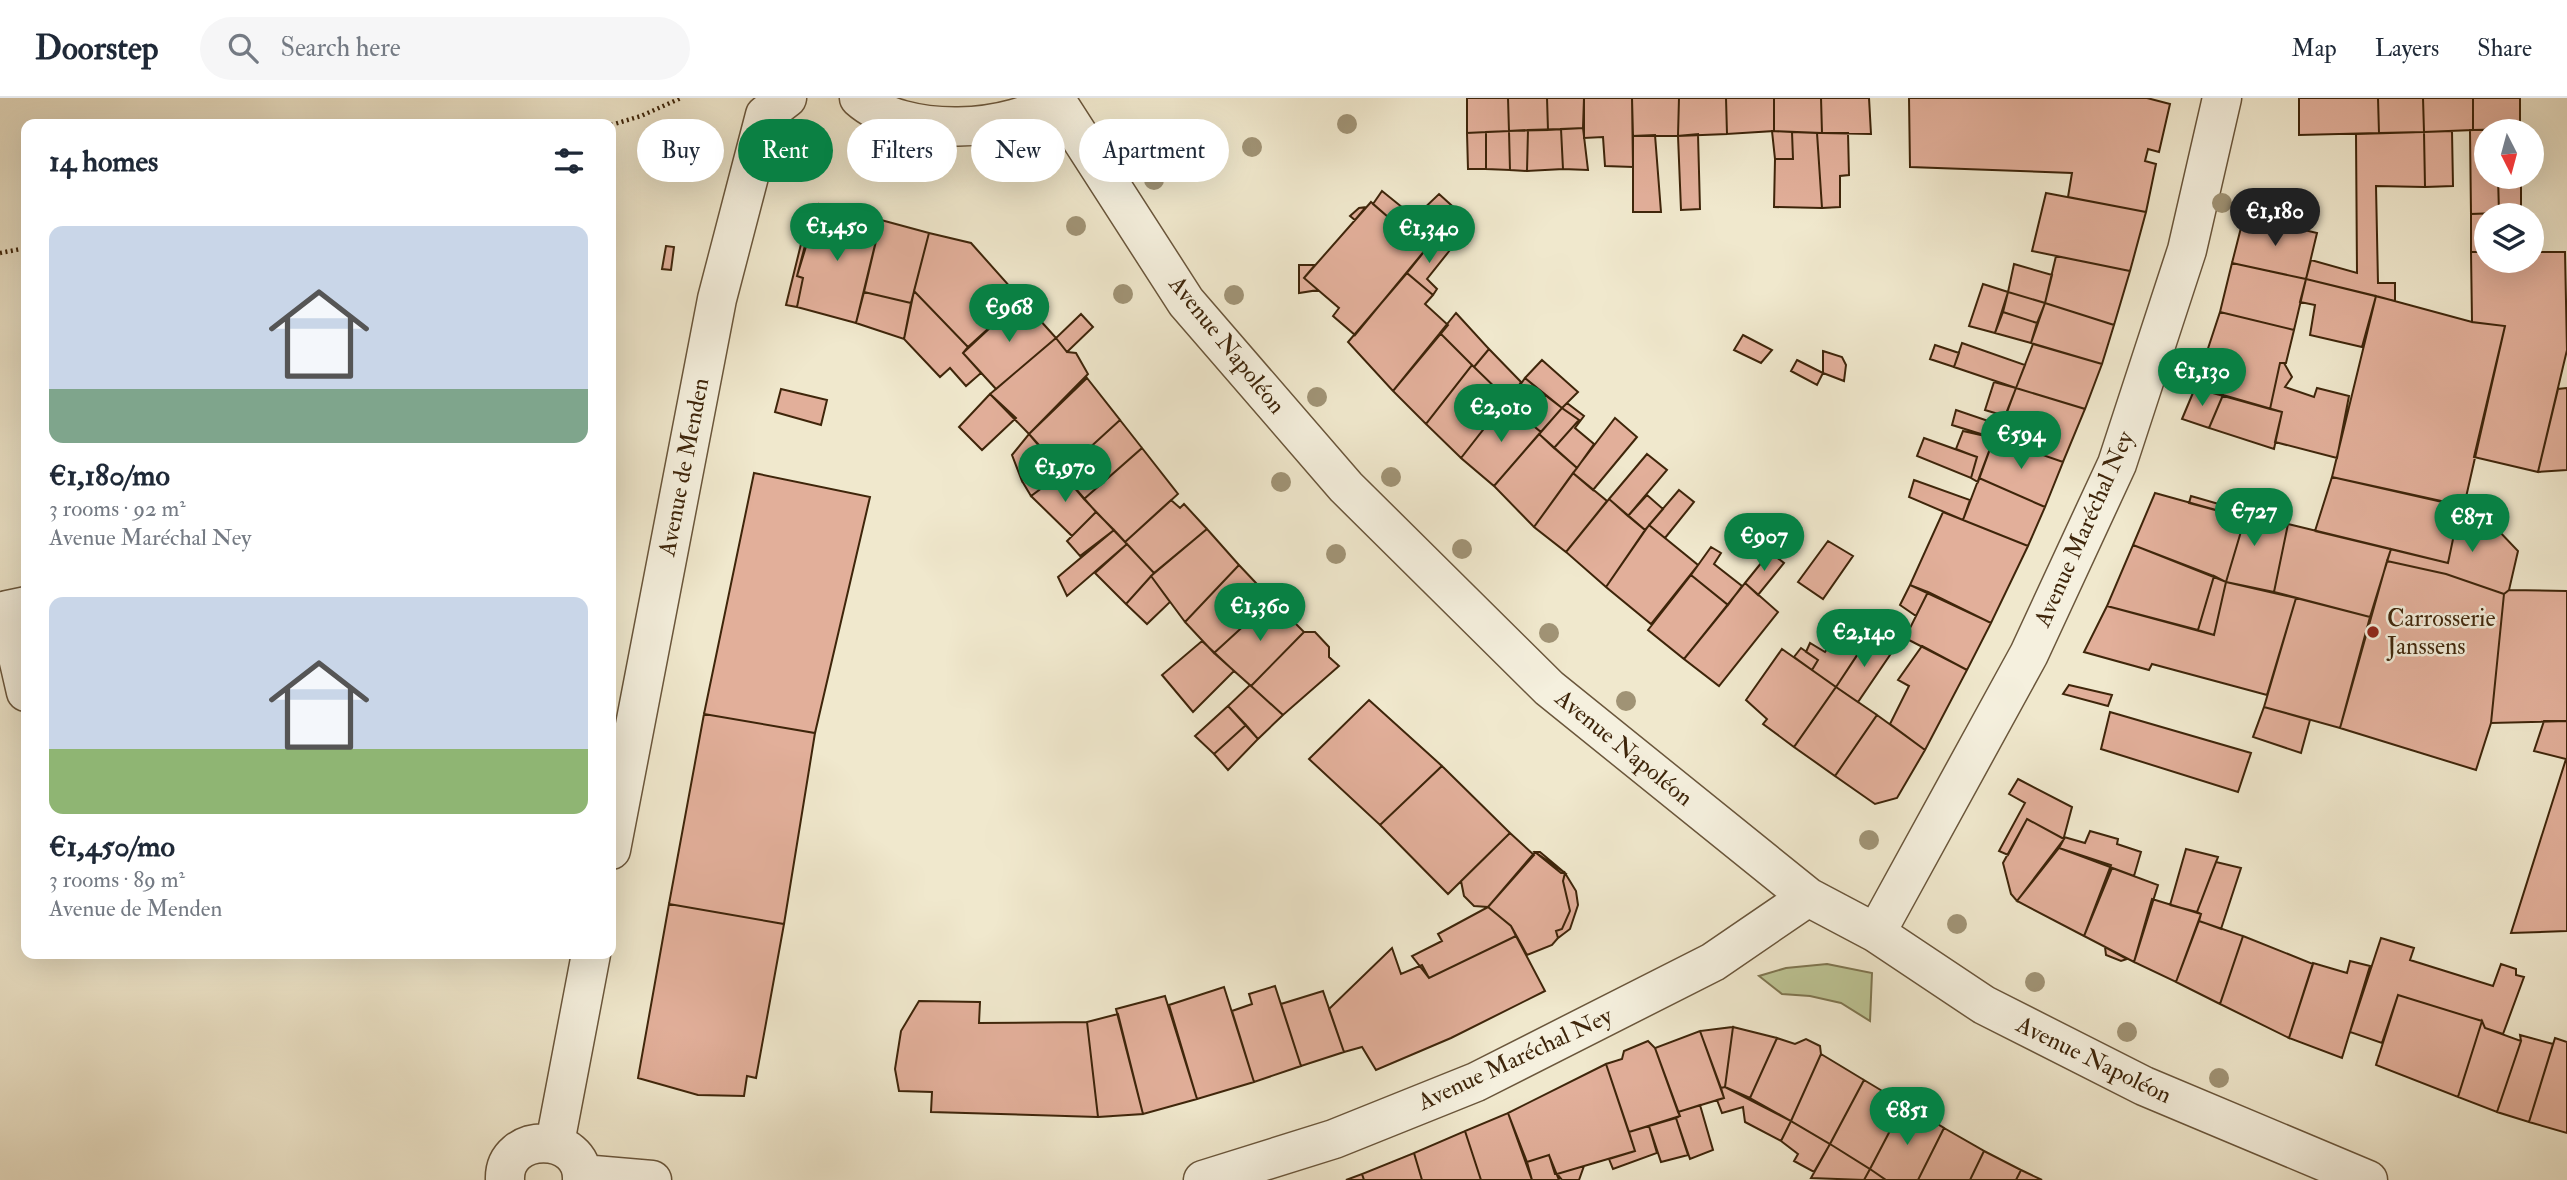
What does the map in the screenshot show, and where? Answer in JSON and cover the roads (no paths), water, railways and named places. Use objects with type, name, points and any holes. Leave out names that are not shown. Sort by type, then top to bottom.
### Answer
[{"type":"street","name":"Avenue de Menden","points":[[616,824],[717,299],[765,115],[787,98]]},
{"type":"street","points":[[859,98],[909,122],[958,128],[1008,122],[1057,99]]},
{"type":"street","name":"Avenue Maréchal Ney","points":[[1877,933],[2029,654],[2117,464],[2187,250],[2222,98]]},
{"type":"street","name":"Avenue Napoléon","points":[[1057,99],[1186,302],[1346,488],[1549,688],[1808,897],[1877,933],[1984,1005],[2132,1080],[2368,1180]]},
{"type":"street","points":[[21,607],[7,610],[21,670]]},
{"type":"street","name":"Avenue Maréchal Ney","points":[[1203,1180],[1334,1139],[1476,1082],[1713,962],[1808,897]]},
{"type":"street","points":[[555,1143],[590,959]]},
{"type":"street","points":[[505,1180],[511,1158],[522,1147],[538,1142],[555,1143],[572,1154],[582,1177],[652,1180]]},
{"type":"place","name":"Carrosserie Janssens","points":[[2373,632]]}]
